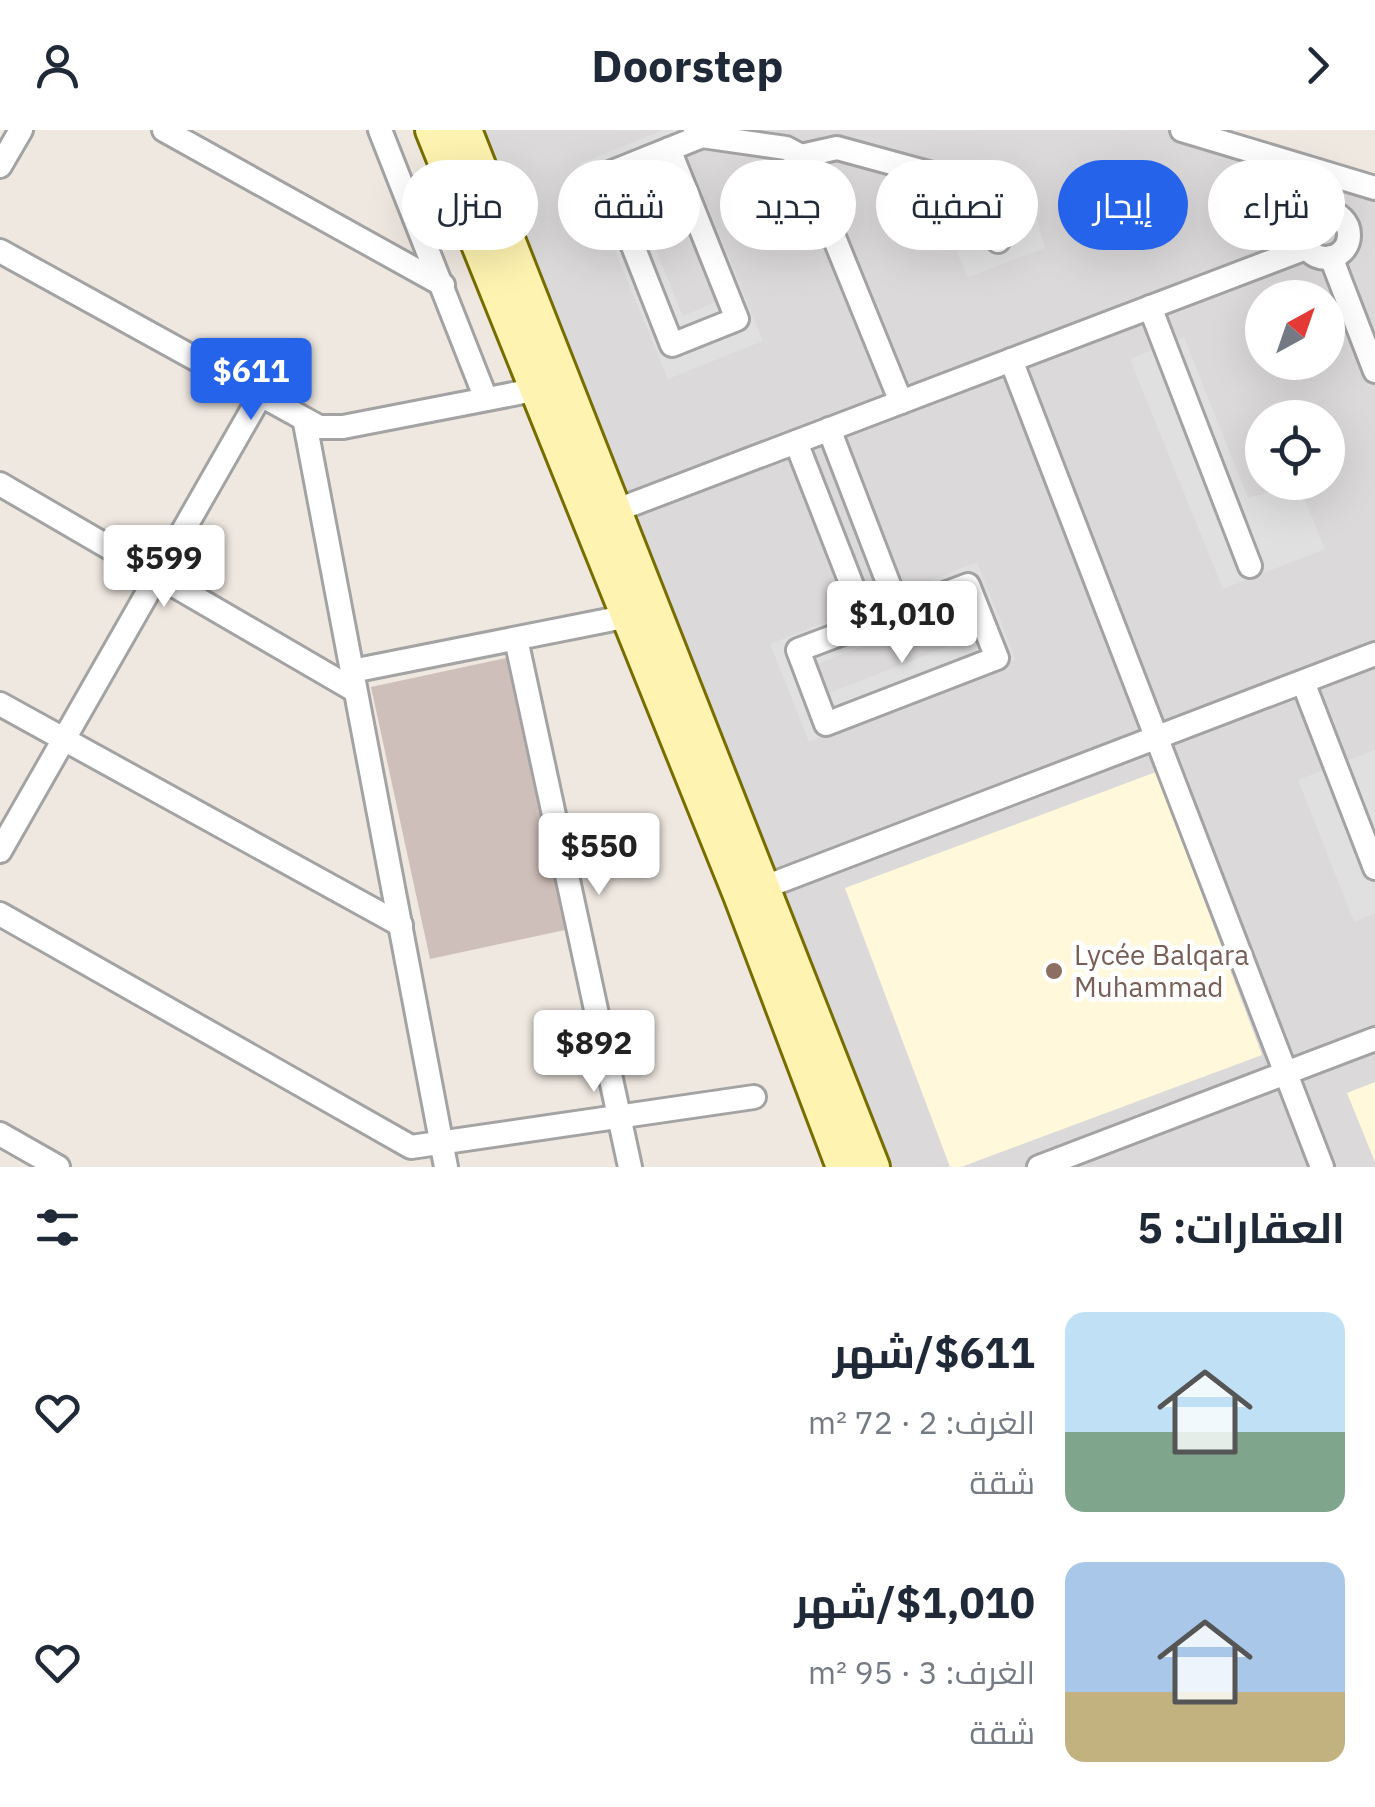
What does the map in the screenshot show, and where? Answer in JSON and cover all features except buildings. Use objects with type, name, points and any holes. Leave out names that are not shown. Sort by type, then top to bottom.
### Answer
[{"type":"main road","points":[[432,130],[629,616],[843,1167]]},
{"type":"main road","points":[[465,130],[874,1167]]},
{"type":"street","points":[[0,166],[21,130]]},
{"type":"street","points":[[164,130],[443,284]]},
{"type":"street","points":[[380,130],[486,398]]},
{"type":"street","points":[[1182,130],[1283,160]]},
{"type":"street","points":[[669,149],[737,319],[672,344],[604,174],[699,133],[786,148],[802,156],[836,148],[880,160]]},
{"type":"street","points":[[802,156],[901,402]]},
{"type":"street","points":[[1345,179],[1375,188]]},
{"type":"street","points":[[616,510],[1301,250]]},
{"type":"street","points":[[1309,250],[1320,258],[1331,257],[1341,250]]},
{"type":"street","points":[[0,251],[306,424],[343,427],[538,388]]},
{"type":"street","points":[[1331,257],[1375,371]]},
{"type":"street","points":[[1150,307],[1250,566]]},
{"type":"street","points":[[1011,360],[1322,1167]]},
{"type":"street","points":[[0,851],[259,398]]},
{"type":"street","points":[[306,424],[444,1156]]},
{"type":"street","points":[[829,430],[900,611]]},
{"type":"street","points":[[796,442],[867,624]]},
{"type":"street","points":[[0,484],[158,576],[353,680],[516,639],[629,616]]},
{"type":"street","points":[[968,585],[996,658],[826,724],[798,650],[900,611],[968,585]]},
{"type":"street","points":[[516,639],[630,1167]]},
{"type":"street","points":[[765,887],[1375,654]]},
{"type":"street","points":[[1303,682],[1375,868]]},
{"type":"street","points":[[0,704],[401,925]]},
{"type":"street","points":[[0,914],[412,1147],[444,1156],[620,1117],[754,1097]]},
{"type":"street","points":[[1039,1167],[1375,1039]]},
{"type":"street","points":[[0,1134],[58,1167]]},
{"type":"shaded area","points":[[450,130],[1182,130],[1282,160],[1208,160],[1208,250],[1345,250],[1345,179],[1375,188],[1375,1167],[857,1167],[497,250],[538,250],[538,160],[462,160]]},
{"type":"shaded area","points":[[663,130],[677,130],[689,160],[589,160]]},
{"type":"shaded area","points":[[700,186],[720,236],[720,250],[726,250],[763,341],[668,379],[615,250],[656,250],[683,316],[716,302],[695,250],[700,250]]},
{"type":"shaded area","points":[[1038,223],[1045,248],[968,277],[956,250],[1038,250]]},
{"type":"shaded area","points":[[1184,337],[1245,490],[1245,500],[1305,500],[1325,549],[1223,589],[1130,359]]},
{"type":"shaded area","points":[[977,562],[1016,660],[809,742],[770,644]],"holes":[[[956,610],[967,639],[829,693],[818,664]]]},
{"type":"shaded area","points":[[1375,750],[1375,913],[1354,922],[1298,780]]},
{"type":"shaded area","name":"Lycée Balqara Muhammad","points":[[1156,772],[1262,1055],[961,1167],[950,1167],[845,888]]},
{"type":"shaded area","points":[[1375,1082],[1375,1162],[1347,1093]]},
{"type":"place","name":"Lycée Balqara Muhammad","points":[[1054,971]]}]
